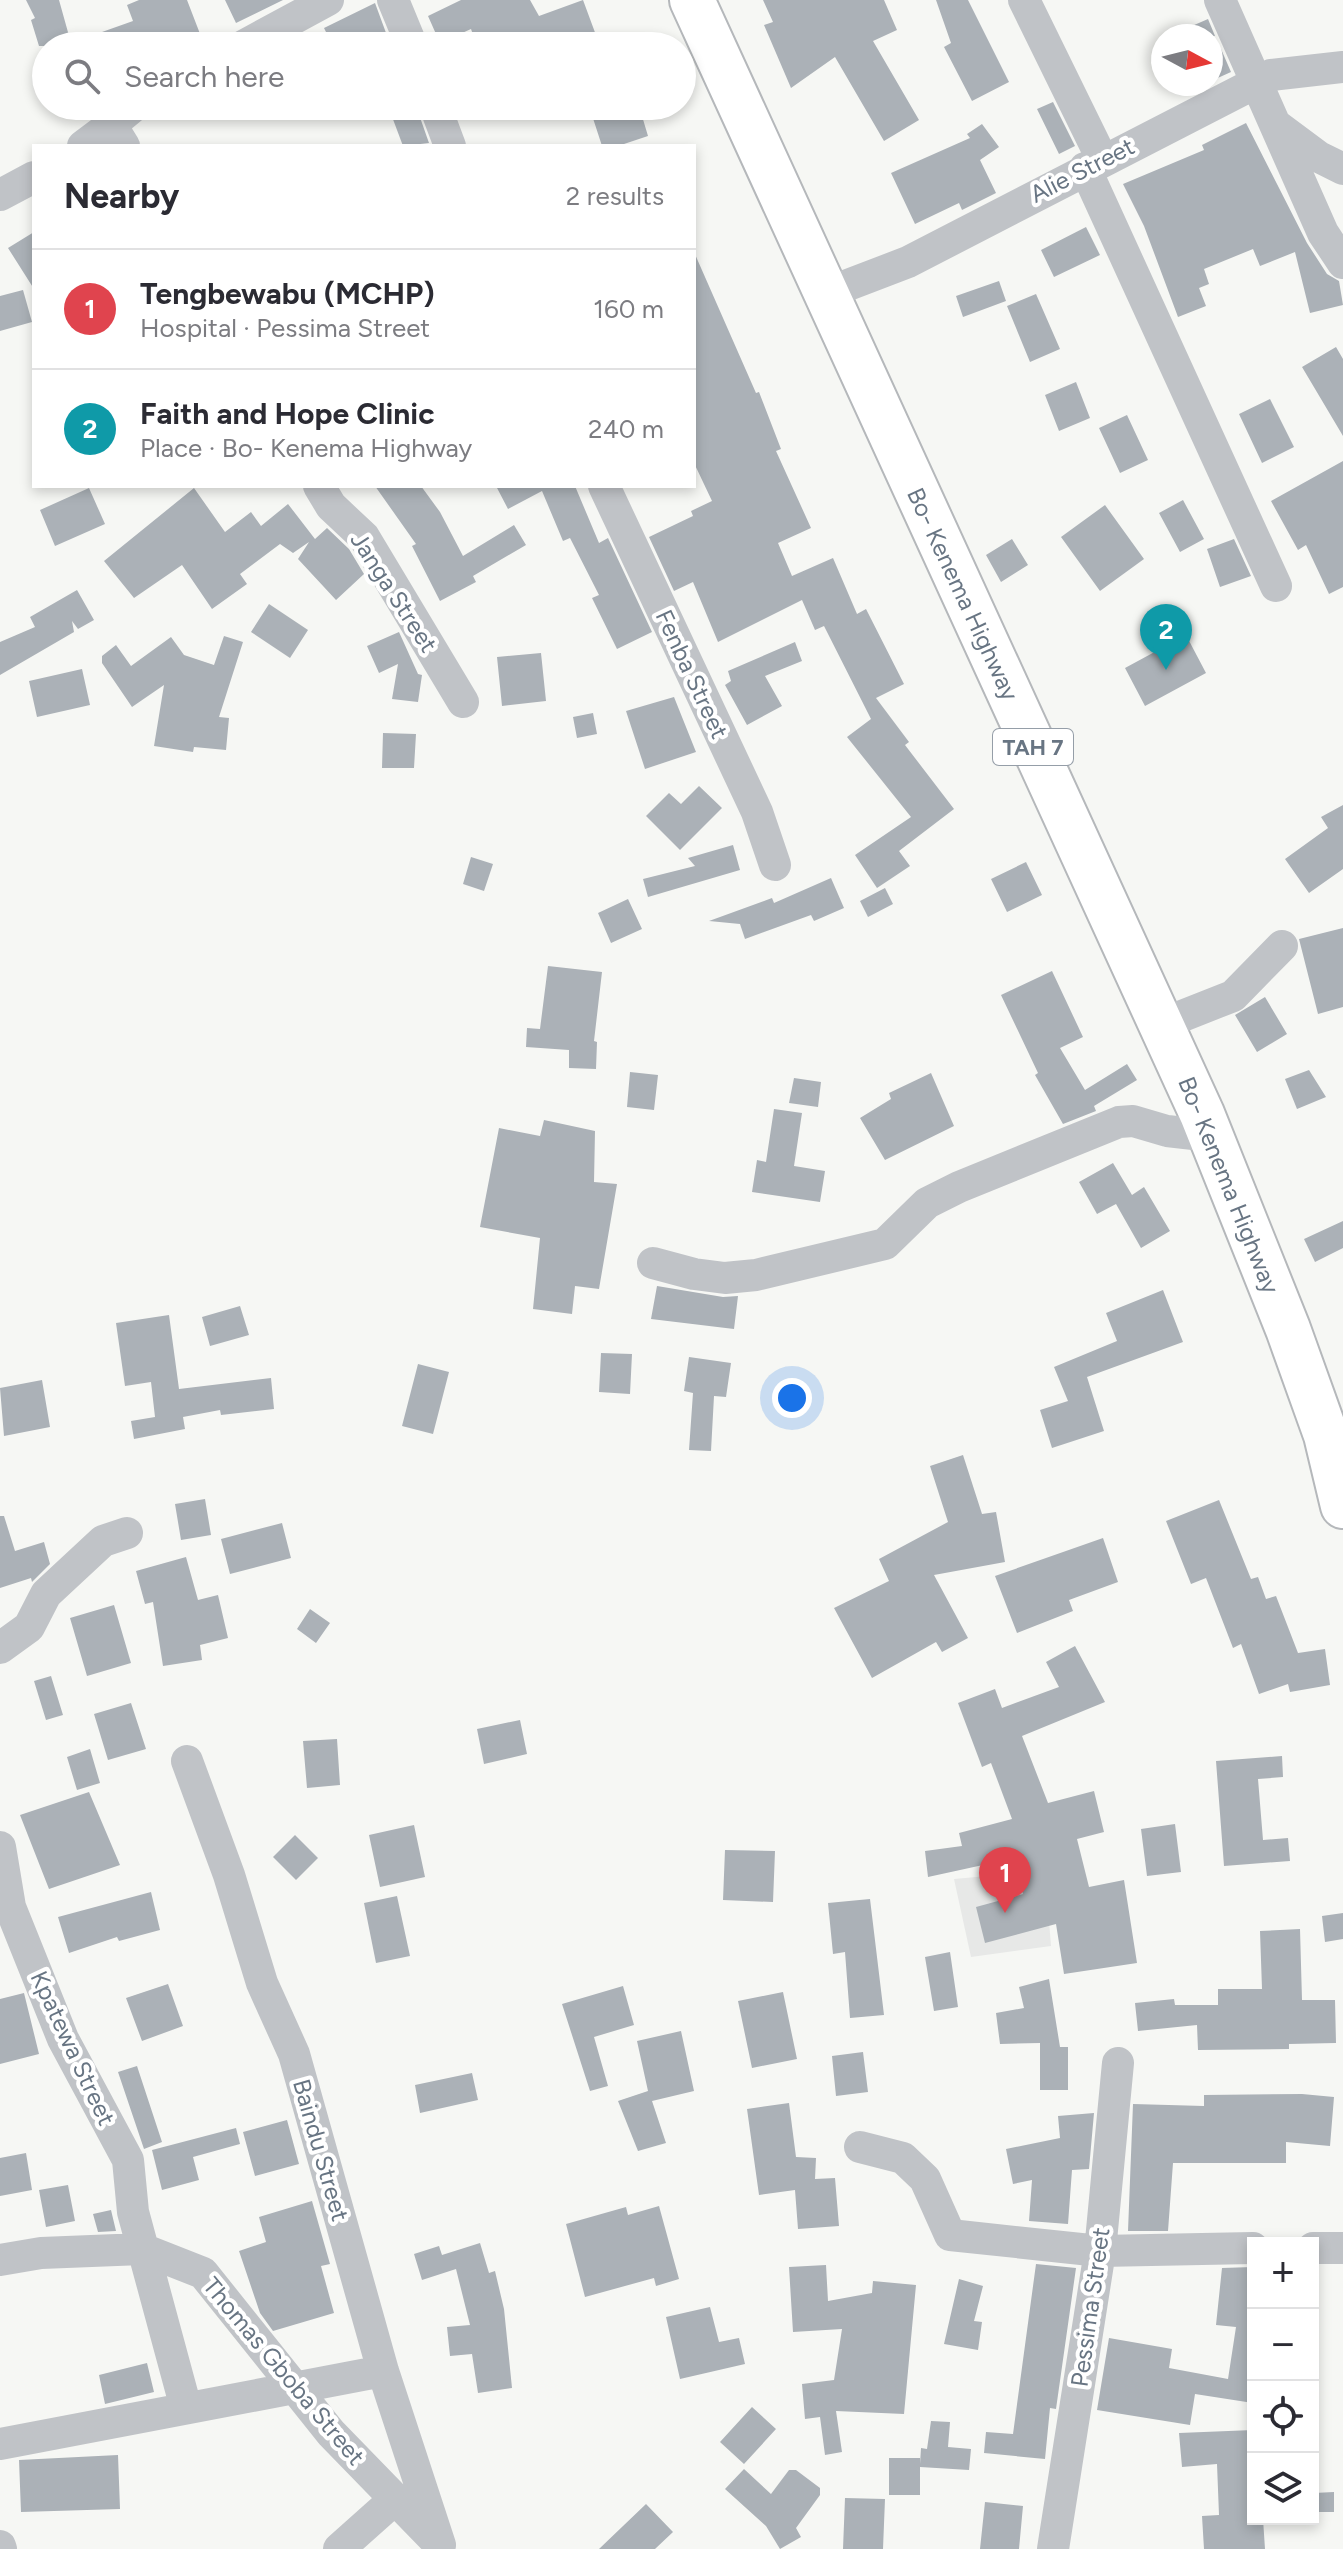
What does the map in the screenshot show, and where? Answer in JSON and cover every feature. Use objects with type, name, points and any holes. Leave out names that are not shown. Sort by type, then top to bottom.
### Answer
[{"type":"highway","name":"Bo- Kenema Highway","points":[[692,0],[1211,1136],[1336,1441],[1343,1506]]},
{"type":"street","points":[[269,32],[328,0]]},
{"type":"street","points":[[393,0],[406,32]]},
{"type":"street","points":[[1024,0],[1276,586]]},
{"type":"street","points":[[1220,0],[1323,233],[1343,263]]},
{"type":"street","name":"Alie Street","points":[[827,293],[908,262],[1271,75],[1343,67]]},
{"type":"street","points":[[440,120],[449,144]]},
{"type":"street","points":[[1273,122],[1319,157],[1343,169]]},
{"type":"street","points":[[87,144],[123,126]]},
{"type":"street","points":[[0,195],[32,178]]},
{"type":"street","name":"Janga Street","points":[[320,488],[331,506],[364,537],[463,702]]},
{"type":"street","name":"Fenba Street","points":[[605,488],[757,812],[775,865]]},
{"type":"street","points":[[1162,1024],[1233,996],[1282,946]]},
{"type":"street","points":[[653,1263],[694,1274],[725,1278],[756,1275],[885,1244],[927,1203],[1119,1122],[1133,1121],[1167,1131],[1211,1136]]},
{"type":"street","points":[[0,1648],[29,1627],[46,1594],[103,1541],[127,1533]]},
{"type":"street","name":"Baindu Street","points":[[187,1761],[229,1875],[262,1983],[294,2054],[383,2371],[442,2547]]},
{"type":"street","name":"Kpatewa Street","points":[[0,1847],[10,1907],[63,2039],[128,2160],[133,2212],[186,2408]]},
{"type":"street","name":"Pessima Street","points":[[1053,2549],[1100,2251],[1118,2063]]},
{"type":"street","points":[[860,2147],[903,2158],[925,2179],[950,2235],[1100,2251],[1247,2248]]},
{"type":"street","points":[[1319,2248],[1343,2248]]},
{"type":"street","name":"Thomas Gboba Street","points":[[0,2260],[41,2253],[142,2249],[203,2273],[331,2433],[442,2547]]},
{"type":"street","points":[[0,2444],[383,2371]]},
{"type":"street","points":[[339,2549],[395,2499]]},
{"type":"shaded area","points":[[1045,1871],[1051,1946],[971,1957],[954,1879]]},
{"type":"building","points":[[26,0],[59,0],[68,32],[35,32],[31,20],[35,18]]},
{"type":"building","points":[[139,0],[187,0],[199,32],[102,32],[133,21],[127,5]]},
{"type":"building","points":[[225,0],[283,0],[236,23]]},
{"type":"building","points":[[461,0],[530,0],[539,16],[583,0],[595,32],[472,32],[471,29],[464,32],[435,32],[428,16]]},
{"type":"building","points":[[763,0],[884,0],[897,30],[873,41],[919,120],[884,141],[835,57],[791,88],[764,25],[773,22]]},
{"type":"building","points":[[936,0],[968,0],[1009,82],[972,101],[944,47],[951,43]]},
{"type":"building","points":[[375,3],[386,32],[326,32],[324,28]]},
{"type":"building","points":[[1223,54],[1231,72],[1223,76]]},
{"type":"building","points":[[1053,102],[1075,146],[1059,154],[1037,109]]},
{"type":"building","points":[[393,120],[421,120],[429,143],[402,144]]},
{"type":"building","points":[[594,120],[643,120],[648,136],[624,144],[601,144]]},
{"type":"building","points":[[1246,123],[1307,243],[1327,274],[1339,281],[1343,305],[1310,313],[1295,252],[1260,266],[1253,249],[1204,269],[1209,284],[1199,288],[1206,306],[1178,317],[1144,226],[1123,184],[1204,150],[1202,145]]},
{"type":"building","points":[[982,124],[999,147],[980,160],[996,193],[962,210],[959,203],[915,224],[891,173],[970,138],[967,134]]},
{"type":"building","points":[[1086,227],[1100,255],[1054,277],[1041,250]]},
{"type":"building","points":[[32,233],[32,286],[8,248]]},
{"type":"building","points":[[696,257],[756,393],[759,392],[781,449],[776,451],[811,528],[778,543],[792,576],[833,558],[857,614],[866,609],[904,684],[876,698],[909,742],[905,745],[954,809],[899,851],[910,866],[877,888],[855,855],[911,817],[847,737],[871,719],[824,626],[815,630],[802,600],[718,642],[693,582],[674,591],[649,537],[693,516],[691,511],[712,501],[696,467]]},
{"type":"building","points":[[999,281],[1006,301],[963,317],[956,296]]},
{"type":"building","points":[[23,290],[32,322],[0,331],[0,296]]},
{"type":"building","points":[[1036,294],[1060,349],[1030,362],[1007,306]]},
{"type":"building","points":[[1336,347],[1343,359],[1343,436],[1302,367]]},
{"type":"building","points":[[1076,382],[1090,418],[1059,431],[1045,395]]},
{"type":"building","points":[[1270,399],[1294,447],[1262,463],[1239,414]]},
{"type":"building","points":[[1127,415],[1148,460],[1120,473],[1099,428]]},
{"type":"building","points":[[1343,461],[1343,587],[1329,594],[1306,545],[1298,550],[1271,501]]},
{"type":"building","points":[[89,488],[105,524],[55,546],[40,510]]},
{"type":"building","points":[[194,488],[225,532],[251,512],[261,526],[288,504],[315,539],[327,528],[349,549],[364,574],[336,600],[298,559],[309,542],[293,553],[280,544],[240,574],[247,584],[212,609],[182,565],[134,598],[104,561]]},
{"type":"building","points":[[376,488],[422,488],[440,512],[463,556],[514,525],[526,545],[473,576],[476,582],[440,601],[412,546],[416,544]]},
{"type":"building","points":[[497,488],[576,488],[599,543],[608,538],[652,632],[617,649],[592,598],[599,595],[570,538],[563,541],[542,491],[508,509]]},
{"type":"building","points":[[1183,500],[1204,539],[1180,552],[1159,513]]},
{"type":"building","points":[[1105,505],[1144,559],[1100,591],[1061,537]]},
{"type":"building","points":[[1012,539],[1028,565],[1001,582],[986,555]]},
{"type":"building","points":[[1234,539],[1251,576],[1220,587],[1207,549]]},
{"type":"building","points":[[77,590],[94,620],[78,629],[72,621],[74,632],[0,675],[0,642],[35,627],[30,617]]},
{"type":"building","points":[[269,604],[308,630],[290,658],[251,632]]},
{"type":"building","points":[[399,632],[418,674],[422,675],[418,702],[392,699],[398,664],[379,673],[367,646]]},
{"type":"building","points":[[1186,635],[1206,673],[1145,706],[1125,668]]},
{"type":"building","points":[[224,636],[243,642],[219,717],[229,718],[226,750],[194,747],[193,752],[154,746],[164,685],[132,707],[102,663],[102,656],[116,645],[131,666],[171,637],[184,655],[214,665]]},
{"type":"building","points":[[795,642],[802,661],[765,676],[782,706],[747,725],[725,685],[731,681],[728,671]]},
{"type":"building","points":[[541,653],[546,701],[502,706],[497,657]]},
{"type":"building","points":[[82,669],[90,705],[37,717],[29,681]]},
{"type":"building","points":[[674,697],[696,752],[645,769],[626,711]]},
{"type":"building","points":[[593,713],[597,734],[577,738],[573,717]]},
{"type":"building","points":[[383,733],[416,734],[414,768],[382,768]]},
{"type":"building","points":[[699,786],[722,808],[680,850],[646,816],[669,793],[681,804]]},
{"type":"building","points":[[1343,805],[1343,869],[1309,893],[1285,859],[1328,828],[1321,817]]},
{"type":"building","points":[[733,845],[740,870],[648,897],[643,879],[695,866],[688,858]]},
{"type":"building","points":[[471,857],[493,864],[484,891],[463,884]]},
{"type":"building","points":[[1026,862],[1042,895],[1007,912],[991,879]]},
{"type":"building","points":[[831,878],[844,908],[814,921],[811,915],[745,939],[740,924],[709,921],[772,898],[774,903]]},
{"type":"building","points":[[885,888],[893,904],[868,917],[860,901]]},
{"type":"building","points":[[628,899],[642,929],[611,943],[598,913]]},
{"type":"building","points":[[1343,928],[1343,1007],[1318,1014],[1299,939]]},
{"type":"building","points":[[548,966],[602,972],[594,1041],[597,1042],[596,1069],[569,1068],[569,1050],[526,1047],[527,1028],[540,1029]]},
{"type":"building","points":[[1052,971],[1083,1037],[1060,1048],[1085,1090],[1127,1064],[1137,1080],[1094,1106],[1096,1111],[1063,1124],[1035,1075],[1038,1073],[1001,995]]},
{"type":"building","points":[[1265,997],[1287,1034],[1257,1052],[1235,1015]]},
{"type":"building","points":[[1309,1070],[1326,1097],[1297,1109],[1285,1079]]},
{"type":"building","points":[[630,1072],[658,1075],[654,1110],[627,1107]]},
{"type":"building","points":[[931,1073],[954,1126],[885,1160],[860,1118],[891,1099],[889,1093]]},
{"type":"building","points":[[794,1078],[821,1082],[818,1107],[789,1103]]},
{"type":"building","points":[[774,1109],[802,1113],[794,1166],[825,1171],[820,1202],[752,1192],[757,1160],[766,1162]]},
{"type":"building","points":[[544,1120],[595,1131],[594,1182],[617,1184],[599,1289],[575,1286],[572,1314],[533,1309],[540,1238],[480,1227],[499,1128],[540,1136]]},
{"type":"building","points":[[1113,1163],[1132,1195],[1144,1187],[1170,1231],[1141,1248],[1116,1204],[1097,1214],[1079,1182]]},
{"type":"building","points":[[1343,1221],[1343,1248],[1315,1262],[1304,1239]]},
{"type":"building","points":[[657,1286],[723,1297],[738,1296],[734,1329],[651,1319]]},
{"type":"building","points":[[1163,1290],[1183,1342],[1087,1377],[1104,1431],[1052,1448],[1040,1410],[1068,1401],[1054,1367],[1117,1341],[1106,1313]]},
{"type":"building","points":[[240,1306],[249,1335],[210,1346],[202,1317]]},
{"type":"building","points":[[169,1315],[179,1389],[271,1378],[274,1409],[221,1415],[220,1410],[183,1417],[185,1429],[134,1439],[131,1421],[155,1417],[151,1382],[125,1386],[116,1323]]},
{"type":"building","points":[[601,1353],[632,1354],[630,1394],[599,1392]]},
{"type":"building","points":[[689,1357],[731,1363],[726,1397],[714,1396],[711,1451],[689,1450],[693,1393],[684,1391]]},
{"type":"building","points":[[418,1364],[449,1372],[433,1434],[402,1426]]},
{"type":"building","points":[[42,1380],[50,1427],[4,1436],[0,1388]]},
{"type":"building","points":[[963,1455],[982,1514],[996,1512],[1005,1562],[934,1575],[968,1638],[942,1652],[936,1642],[872,1678],[834,1608],[889,1581],[879,1559],[948,1522],[930,1466]]},
{"type":"building","points":[[205,1499],[211,1535],[181,1540],[175,1504]]},
{"type":"building","points":[[1219,1500],[1251,1579],[1258,1577],[1266,1599],[1276,1596],[1298,1653],[1325,1649],[1330,1685],[1290,1692],[1288,1684],[1259,1694],[1241,1644],[1233,1648],[1206,1578],[1191,1584],[1166,1521]]},
{"type":"building","points":[[0,1516],[4,1516],[15,1551],[44,1542],[50,1564],[32,1582],[31,1578],[0,1588]]},
{"type":"building","points":[[282,1523],[291,1558],[230,1574],[221,1539]]},
{"type":"building","points":[[1103,1538],[1118,1582],[1069,1600],[1073,1611],[1017,1633],[995,1576]]},
{"type":"building","points":[[186,1557],[198,1600],[218,1595],[228,1638],[200,1645],[202,1660],[163,1666],[153,1602],[145,1604],[136,1571]]},
{"type":"building","points":[[114,1605],[131,1663],[87,1676],[70,1618]]},
{"type":"building","points":[[310,1609],[330,1623],[316,1643],[297,1629]]},
{"type":"building","points":[[1075,1646],[1105,1702],[1022,1736],[1048,1803],[1094,1791],[1104,1832],[1077,1839],[1089,1887],[1124,1880],[1137,1963],[1064,1974],[1056,1924],[985,1943],[976,1907],[1023,1894],[1015,1858],[928,1877],[925,1851],[962,1846],[959,1833],[1012,1819],[991,1763],[982,1767],[958,1703],[995,1689],[1002,1708],[1059,1687],[1046,1662]]},
{"type":"building","points":[[51,1676],[63,1715],[46,1720],[34,1681]]},
{"type":"building","points":[[131,1703],[146,1749],[108,1760],[94,1714]]},
{"type":"building","points":[[520,1720],[527,1754],[484,1764],[477,1729]]},
{"type":"building","points":[[337,1739],[340,1785],[307,1788],[303,1741]]},
{"type":"building","points":[[90,1749],[100,1783],[77,1790],[67,1757]]},
{"type":"building","points":[[1282,1756],[1283,1777],[1258,1779],[1263,1840],[1288,1838],[1290,1861],[1224,1866],[1216,1761]]},
{"type":"building","points":[[89,1792],[120,1865],[49,1889],[20,1815]]},
{"type":"building","points":[[1175,1824],[1181,1872],[1147,1876],[1141,1829]]},
{"type":"building","points":[[414,1825],[425,1877],[380,1887],[369,1835]]},
{"type":"building","points":[[295,1835],[318,1858],[296,1880],[273,1857]]},
{"type":"building","points":[[725,1850],[775,1851],[773,1902],[723,1900]]},
{"type":"building","points":[[151,1892],[160,1930],[119,1941],[117,1937],[69,1953],[58,1917]]},
{"type":"building","points":[[397,1896],[410,1956],[376,1963],[364,1903]]},
{"type":"building","points":[[870,1899],[884,2015],[850,2018],[845,1952],[833,1954],[828,1903]]},
{"type":"building","points":[[1343,1913],[1343,1939],[1325,1942],[1322,1916]]},
{"type":"building","points":[[1300,1929],[1302,2000],[1335,2000],[1336,2043],[1289,2044],[1289,2049],[1198,2050],[1197,2025],[1138,2031],[1135,2003],[1174,1999],[1175,2005],[1218,2005],[1218,1989],[1262,1989],[1260,1931]]},
{"type":"building","points":[[950,1952],[958,2007],[934,2011],[925,1957]]},
{"type":"building","points":[[1049,1979],[1060,2047],[1068,2047],[1068,2090],[1040,2090],[1040,2043],[1000,2044],[996,2013],[1024,2008],[1019,1987]]},
{"type":"building","points":[[168,1984],[183,2026],[142,2041],[126,1998]]},
{"type":"building","points":[[623,1986],[634,2025],[594,2037],[608,2086],[590,2091],[562,2004]]},
{"type":"building","points":[[783,1992],[797,2059],[752,2068],[738,2001]]},
{"type":"building","points":[[24,1993],[39,2054],[0,2064],[0,1999]]},
{"type":"building","points":[[681,2031],[694,2091],[652,2101],[666,2143],[638,2151],[618,2101],[648,2091],[637,2041]]},
{"type":"building","points":[[863,2052],[868,2092],[836,2096],[832,2056]]},
{"type":"building","points":[[137,2066],[162,2142],[144,2149],[118,2072]]},
{"type":"building","points":[[472,2073],[478,2100],[420,2113],[415,2085]]},
{"type":"building","points":[[1302,2094],[1334,2097],[1330,2146],[1286,2142],[1286,2163],[1173,2163],[1168,2231],[1128,2231],[1133,2104],[1204,2106],[1204,2095]]},
{"type":"building","points":[[789,2103],[796,2157],[816,2158],[815,2179],[835,2178],[839,2226],[798,2229],[795,2190],[759,2195],[747,2109]]},
{"type":"building","points":[[1094,2113],[1089,2169],[1072,2170],[1068,2224],[1029,2221],[1032,2180],[1013,2184],[1006,2149],[1060,2138],[1058,2116]]},
{"type":"building","points":[[287,2120],[299,2164],[255,2176],[243,2132]]},
{"type":"building","points":[[236,2128],[240,2144],[193,2157],[199,2180],[162,2190],[152,2150]]},
{"type":"building","points":[[26,2153],[32,2190],[0,2196],[0,2158]]},
{"type":"building","points":[[68,2185],[75,2221],[46,2227],[39,2190]]},
{"type":"building","points":[[312,2201],[330,2264],[321,2266],[334,2313],[273,2331],[260,2313],[239,2251],[266,2242],[259,2217]]},
{"type":"building","points":[[659,2206],[679,2279],[656,2286],[654,2278],[585,2297],[566,2224],[626,2207],[628,2215]]},
{"type":"building","points":[[111,2210],[116,2231],[98,2232],[93,2214]]},
{"type":"building","points":[[480,2243],[489,2273],[495,2271],[504,2309],[512,2388],[478,2393],[472,2354],[450,2356],[447,2327],[470,2325],[456,2269],[422,2280],[414,2254],[439,2246],[442,2255]]},
{"type":"building","points":[[1036,2264],[1076,2268],[1056,2409],[1050,2408],[1045,2459],[984,2453],[986,2432],[1013,2434]]},
{"type":"building","points":[[826,2265],[828,2301],[872,2293],[873,2281],[916,2285],[904,2414],[836,2411],[842,2452],[825,2455],[820,2417],[805,2419],[802,2384],[834,2380],[842,2329],[793,2332],[789,2267]]},
{"type":"building","points":[[1247,2267],[1247,2402],[1195,2394],[1190,2425],[1097,2410],[1109,2338],[1172,2349],[1169,2368],[1228,2379],[1236,2327],[1216,2325],[1222,2268]]},
{"type":"building","points":[[959,2279],[983,2286],[974,2321],[982,2322],[978,2350],[944,2344]]},
{"type":"building","points":[[710,2307],[719,2342],[739,2338],[745,2364],[680,2379],[666,2317]]},
{"type":"building","points":[[147,2363],[154,2392],[105,2404],[99,2375]]},
{"type":"building","points":[[752,2407],[776,2429],[744,2464],[720,2442]]},
{"type":"building","points":[[931,2421],[950,2422],[948,2447],[971,2449],[969,2470],[920,2467],[920,2495],[889,2495],[889,2458],[920,2458],[920,2464],[921,2448],[927,2449]]},
{"type":"building","points":[[1247,2430],[1247,2525],[1263,2525],[1265,2549],[1204,2549],[1202,2516],[1219,2515],[1217,2464],[1182,2467],[1179,2433]]},
{"type":"building","points":[[118,2455],[120,2509],[21,2512],[19,2460]]},
{"type":"building","points":[[744,2469],[771,2494],[789,2470],[796,2470],[820,2488],[820,2495],[796,2528],[801,2537],[780,2549],[766,2526],[725,2489]]},
{"type":"building","points":[[1334,2492],[1334,2512],[1319,2512],[1319,2493]]},
{"type":"building","points":[[845,2498],[885,2499],[883,2549],[843,2549]]},
{"type":"building","points":[[985,2502],[1023,2506],[1019,2549],[980,2549]]},
{"type":"building","points":[[646,2504],[673,2532],[655,2549],[599,2549]]},
{"type":"place","name":"Faith and Hope Clinic","points":[[1166,670]]},
{"type":"place","name":"Tengbewabu (MCHP)","points":[[1005,1913]]}]
